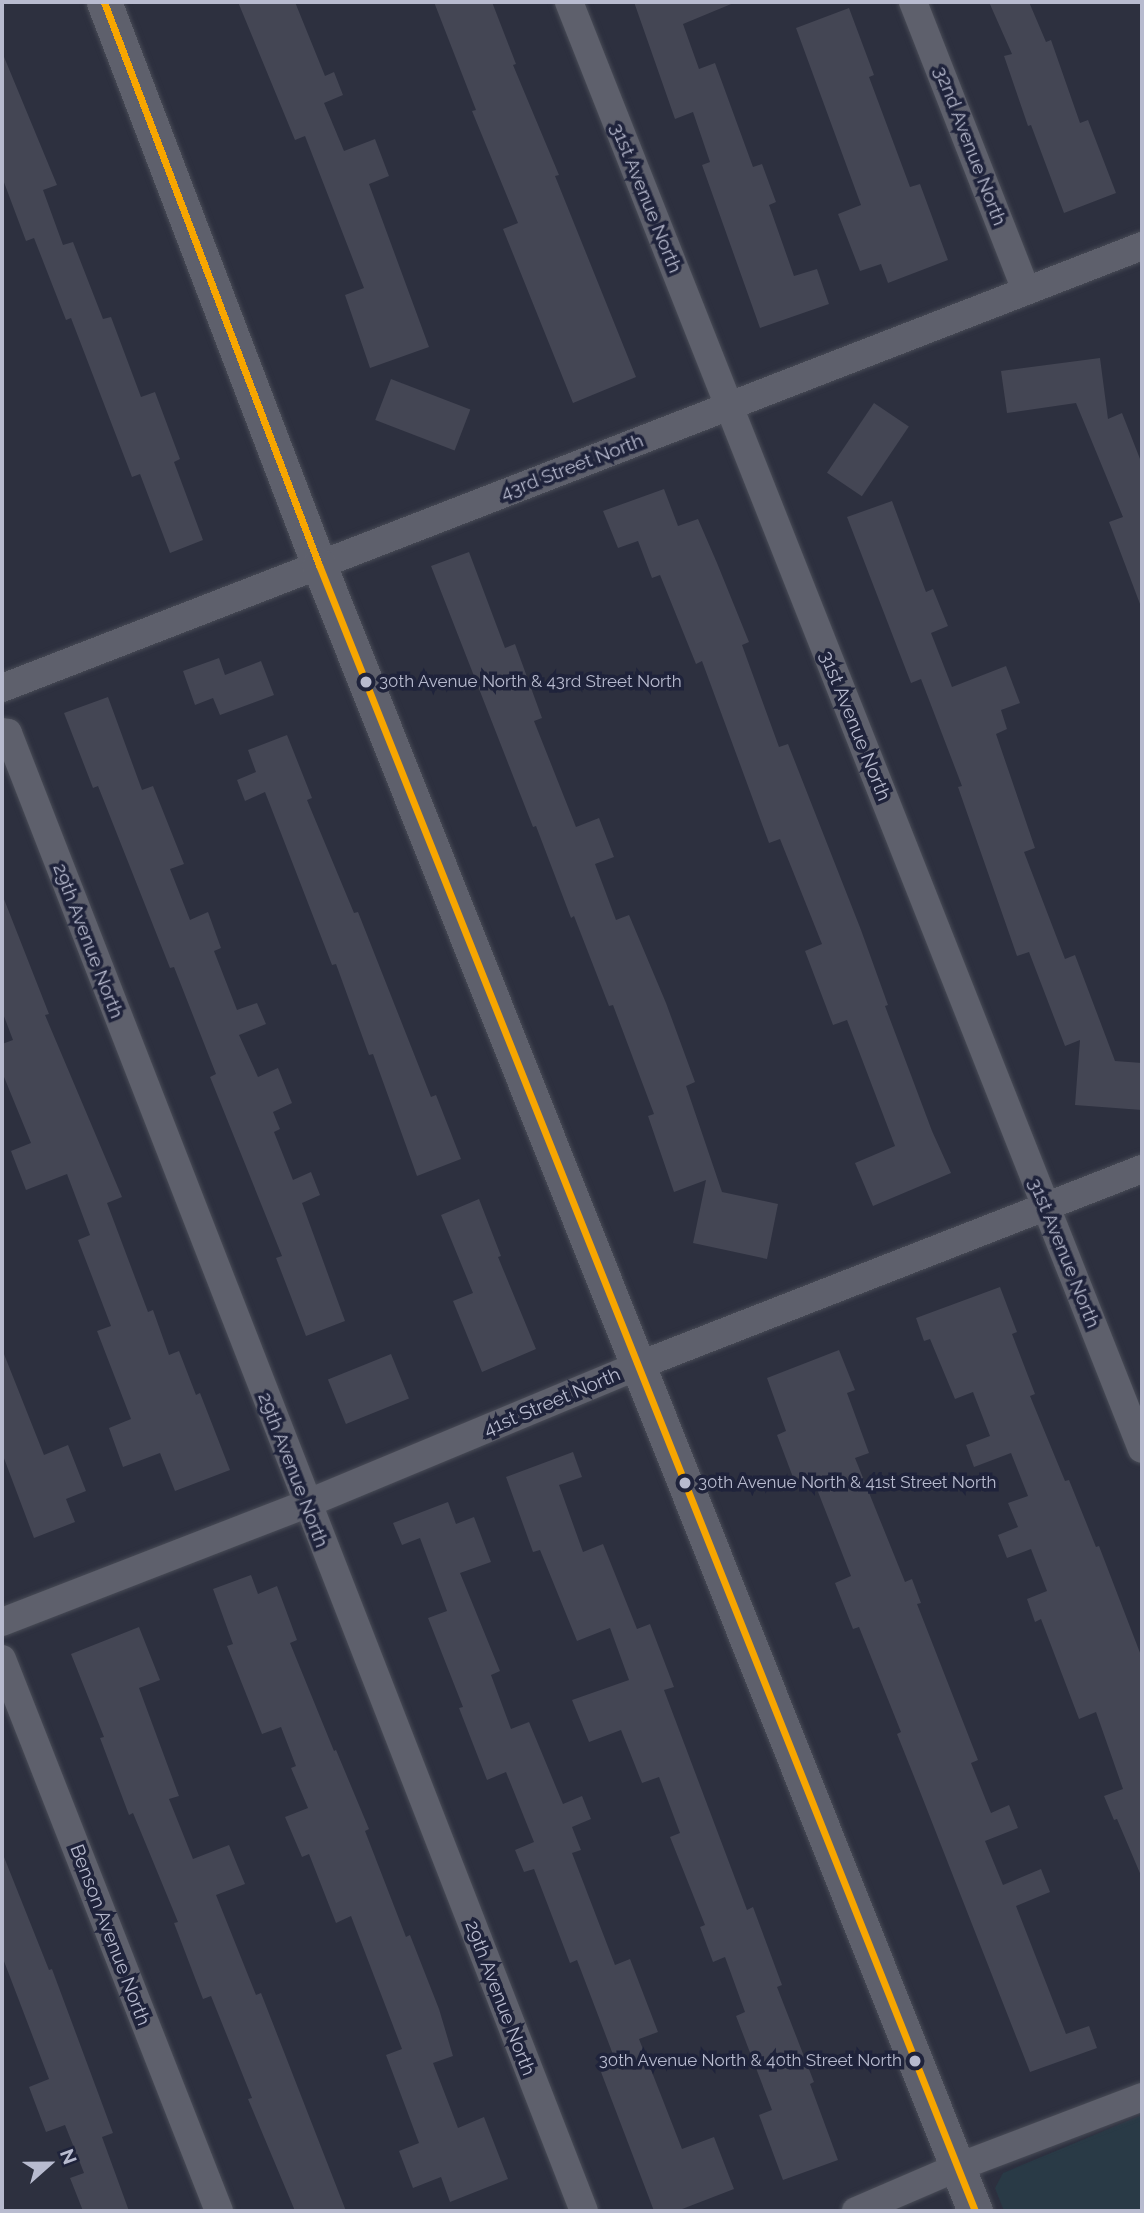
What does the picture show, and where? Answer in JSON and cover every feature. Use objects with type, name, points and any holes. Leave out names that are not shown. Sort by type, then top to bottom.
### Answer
[{"type":"street","points":[[104,2],[319,565],[975,2211]]},
{"type":"street","name":"31st Avenue North","points":[[569,2],[1142,1449]]},
{"type":"street","name":"32nd Avenue North","points":[[914,2],[1027,290]]},
{"type":"street","name":"43rd Street North","points":[[2,688],[1027,290],[1139,256]]},
{"type":"street","name":"29th Avenue North","points":[[2,732],[8,733],[306,1504],[584,2211]]},
{"type":"street","name":"41st Street North","points":[[2,1622],[306,1504],[640,1366],[1142,1169]]},
{"type":"street","name":"Benson Avenue North","points":[[2,1659],[219,2211]]},
{"type":"street","points":[[856,2211],[958,2167],[1142,2097]]},
{"type":"shaded area","points":[[1142,2115],[1142,2211],[1004,2211],[995,2188],[1003,2173]]},
{"type":"building","points":[[238,2],[295,2],[325,76],[334,72],[343,95],[324,103],[344,151],[375,139],[389,176],[369,184],[429,347],[370,368],[345,295],[364,288],[305,136],[295,140]]},
{"type":"building","points":[[434,2],[492,2],[516,64],[513,65],[559,175],[555,176],[636,377],[573,403],[503,229],[518,223],[472,111],[476,110]]},
{"type":"building","points":[[634,2],[736,2],[683,24],[699,69],[715,63],[753,167],[762,164],[776,202],[769,205],[794,276],[817,269],[829,304],[760,328],[702,165],[710,162],[693,112],[675,119]]},
{"type":"building","points":[[989,2],[1029,2],[1046,42],[1051,40],[1080,123],[1088,120],[1116,193],[1064,213],[1031,125],[1028,126],[1004,56],[1012,54]]},
{"type":"building","points":[[849,8],[874,75],[869,77],[910,187],[920,184],[948,260],[888,283],[881,264],[860,271],[838,214],[861,205],[796,28]]},
{"type":"building","points":[[2,52],[57,185],[43,190],[63,245],[73,242],[103,319],[111,317],[141,397],[155,392],[180,459],[174,462],[203,540],[170,553],[140,474],[132,477],[71,318],[66,320],[34,238],[26,241],[2,177]]},
{"type":"building","points":[[1100,358],[1108,419],[1122,413],[1142,464],[1142,604],[1109,522],[1123,517],[1076,403],[1007,413],[1001,371]]},
{"type":"building","points":[[391,379],[470,409],[455,451],[375,420]]},
{"type":"building","points":[[874,403],[909,426],[862,496],[827,473]]},
{"type":"building","points":[[664,489],[678,526],[698,519],[717,563],[749,642],[742,645],[779,747],[788,744],[861,930],[888,1005],[885,1006],[932,1131],[951,1173],[873,1206],[855,1163],[895,1146],[847,1020],[833,1025],[805,951],[822,944],[780,839],[769,843],[702,661],[696,664],[660,575],[652,578],[638,541],[618,548],[603,511]]},
{"type":"building","points":[[892,501],[926,592],[933,589],[948,626],[931,633],[952,687],[1006,666],[1020,703],[1001,710],[1007,729],[996,734],[1035,848],[1024,852],[1065,959],[1075,955],[1115,1061],[1142,1063],[1142,1110],[1075,1105],[1080,1040],[1065,1046],[1029,952],[1017,956],[958,787],[962,786],[921,679],[911,683],[847,517]]},
{"type":"building","points":[[469,552],[505,648],[515,644],[542,718],[534,721],[576,827],[599,818],[614,857],[595,864],[616,920],[629,915],[666,1003],[695,1082],[686,1086],[722,1192],[778,1204],[767,1259],[693,1243],[706,1180],[674,1192],[648,1116],[654,1114],[613,1005],[609,1006],[574,916],[571,918],[536,826],[533,827],[431,566]]},
{"type":"building","points":[[219,658],[225,675],[261,661],[274,695],[220,715],[213,698],[195,705],[183,671]]},
{"type":"building","points":[[108,697],[142,790],[153,786],[184,864],[170,869],[190,920],[208,912],[221,948],[214,951],[237,1010],[257,1003],[266,1024],[239,1035],[258,1077],[278,1068],[292,1103],[273,1112],[280,1129],[274,1132],[293,1180],[311,1172],[320,1195],[302,1203],[345,1321],[306,1336],[276,1258],[282,1256],[210,1077],[216,1074],[174,967],[170,968],[98,786],[93,788],[64,713]]},
{"type":"building","points":[[287,735],[312,798],[307,800],[354,913],[358,912],[431,1097],[436,1095],[461,1159],[417,1176],[373,1054],[369,1055],[336,964],[332,965],[265,792],[245,801],[237,780],[256,772],[248,750]]},
{"type":"building","points":[[2,894],[49,1014],[45,1015],[122,1197],[107,1203],[148,1312],[153,1310],[169,1355],[179,1351],[196,1395],[200,1393],[230,1470],[175,1491],[160,1453],[123,1467],[109,1428],[131,1419],[97,1331],[111,1326],[78,1240],[90,1235],[67,1174],[26,1190],[11,1151],[31,1143],[2,1072],[2,1044],[13,1040],[2,1011]]},
{"type":"building","points":[[479,1199],[501,1256],[498,1257],[536,1349],[482,1372],[453,1301],[473,1293],[441,1215]]},
{"type":"building","points":[[1000,1287],[1017,1332],[1012,1334],[1035,1394],[1030,1396],[1065,1481],[1069,1480],[1096,1547],[1099,1546],[1142,1658],[1142,1878],[1117,1819],[1114,1820],[1104,1796],[1123,1789],[1096,1712],[1079,1719],[1041,1619],[1035,1622],[1027,1599],[1047,1591],[1031,1549],[1007,1558],[998,1535],[1018,1527],[1008,1503],[1028,1496],[1011,1453],[974,1467],[966,1445],[990,1436],[973,1392],[955,1399],[930,1339],[924,1341],[916,1318]]},
{"type":"building","points":[[2,1349],[44,1455],[68,1445],[86,1491],[66,1499],[75,1522],[34,1538],[2,1453]]},
{"type":"building","points":[[839,1350],[855,1390],[847,1393],[869,1453],[855,1458],[905,1582],[912,1579],[921,1603],[917,1604],[978,1760],[971,1763],[991,1813],[1009,1805],[1018,1828],[985,1841],[1003,1885],[1041,1869],[1050,1892],[1016,1906],[1066,2034],[1089,2026],[1097,2048],[1030,2072],[897,1734],[901,1732],[859,1627],[853,1629],[835,1583],[851,1576],[811,1474],[794,1480],[777,1435],[786,1431],[767,1378]]},
{"type":"building","points":[[391,1354],[409,1399],[346,1424],[328,1379]]},
{"type":"building","points":[[573,1452],[582,1477],[559,1485],[583,1552],[603,1544],[637,1629],[650,1624],[674,1687],[664,1690],[747,1910],[753,1907],[782,1985],[777,1987],[814,2082],[810,2084],[838,2160],[783,2180],[759,2115],[772,2110],[736,2016],[745,2012],[725,1957],[713,1962],[700,1927],[705,1925],[670,1837],[680,1833],[659,1777],[642,1783],[621,1730],[589,1742],[572,1700],[629,1680],[610,1628],[577,1641],[540,1550],[533,1552],[506,1477]]},
{"type":"building","points":[[448,1502],[456,1524],[474,1517],[491,1562],[460,1573],[500,1671],[491,1675],[511,1729],[529,1722],[563,1804],[582,1796],[591,1819],[572,1827],[581,1850],[572,1853],[615,1965],[630,1959],[658,2032],[639,2039],[682,2149],[714,2137],[734,2189],[677,2211],[654,2211],[601,2072],[617,2065],[577,1960],[570,1963],[534,1869],[524,1872],[515,1850],[534,1842],[506,1772],[487,1780],[459,1708],[463,1707],[428,1618],[447,1611],[420,1538],[402,1545],[393,1523]]},
{"type":"building","points":[[251,1575],[258,1594],[277,1586],[297,1640],[290,1643],[369,1829],[365,1831],[406,1937],[410,1935],[439,2009],[453,2056],[433,2063],[458,2128],[484,2117],[508,2179],[450,2202],[441,2177],[413,2188],[399,2151],[419,2143],[386,2055],[402,2049],[351,1916],[336,1923],[309,1854],[302,1857],[285,1817],[308,1808],[291,1768],[296,1766],[281,1727],[262,1734],[227,1646],[233,1644],[213,1589]]},
{"type":"building","points":[[139,1627],[160,1680],[139,1688],[179,1796],[169,1799],[193,1859],[229,1845],[245,1884],[216,1895],[256,1995],[261,1993],[346,2211],[295,2211],[248,2099],[252,2098],[211,1996],[203,1999],[174,1923],[178,1922],[133,1813],[129,1815],[100,1738],[104,1737],[71,1654]]},
{"type":"building","points":[[2,1852],[49,1970],[52,1969],[113,2133],[102,2137],[129,2211],[83,2211],[70,2178],[84,2173],[65,2125],[46,2132],[29,2087],[49,2079],[2,1956]]},
{"type":"transit line","points":[[104,2],[319,565],[975,2211]]},
{"type":"place","name":"30th Avenue North & 43rd Street North","points":[[366,682]]},
{"type":"place","name":"30th Avenue North & 41st Street North","points":[[685,1483]]},
{"type":"place","name":"30th Avenue North & 40th Street North","points":[[915,2061]]}]
